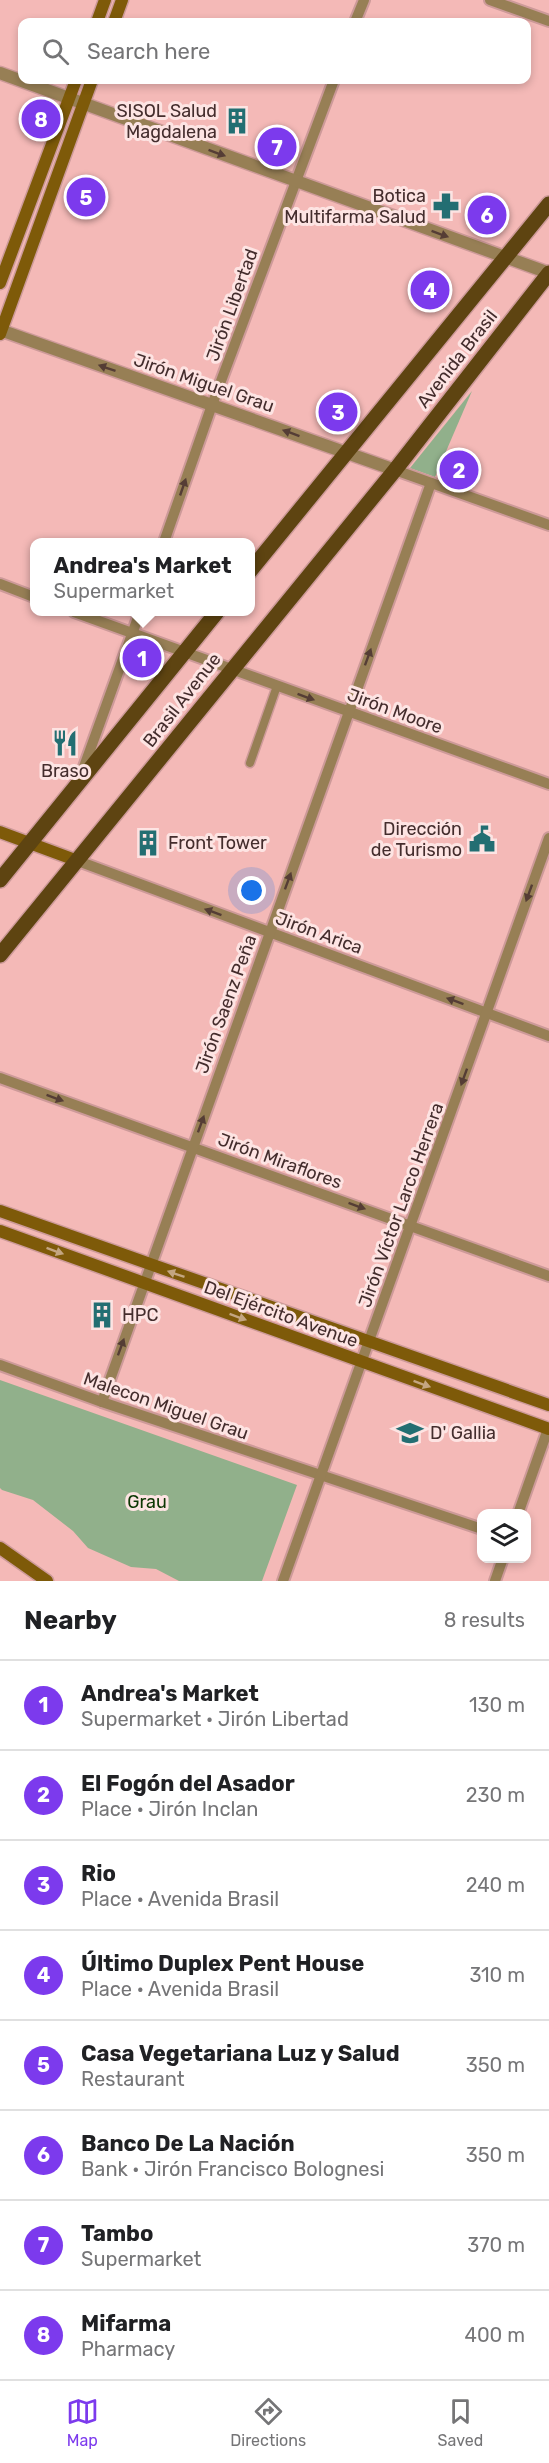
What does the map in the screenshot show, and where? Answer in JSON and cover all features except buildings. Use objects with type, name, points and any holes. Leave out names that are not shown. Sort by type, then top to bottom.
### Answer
[{"type":"main road","points":[[98,18],[105,0]]},
{"type":"main road","points":[[115,18],[122,0]]},
{"type":"main road","points":[[0,283],[74,84]]},
{"type":"main road","points":[[0,332],[92,84]]},
{"type":"main road","name":"Avenida Brasil","points":[[346,453],[549,204]]},
{"type":"main road","name":"Avenida Brasil","points":[[395,470],[549,273]]},
{"type":"main road","points":[[255,565],[346,453]]},
{"type":"main road","name":"Brasil Avenue","points":[[0,955],[395,470]]},
{"type":"main road","name":"Brasil Avenue","points":[[0,880],[214,616]]},
{"type":"main road","points":[[0,832],[78,861]]},
{"type":"main road","name":"Del Ejército Avenue","points":[[0,1211],[549,1405]]},
{"type":"main road","name":"Del Ejército Avenue","points":[[0,1231],[548,1429]]},
{"type":"main road","points":[[0,1548],[47,1581]]},
{"type":"street","points":[[357,18],[364,0]]},
{"type":"street","points":[[490,0],[549,21]]},
{"type":"street","points":[[0,73],[18,80]]},
{"type":"street","points":[[30,84],[549,273]]},
{"type":"street","name":"Jirón Libertad","points":[[166,538],[212,405],[332,84]]},
{"type":"street","name":"Jirón Miguel Grau","points":[[0,332],[395,470]]},
{"type":"street","points":[[395,470],[549,525]]},
{"type":"street","name":"Jirón Saenz Peña","points":[[102,1402],[431,483]]},
{"type":"street","points":[[0,584],[30,595]]},
{"type":"street","name":"Jirón Moore","points":[[85,616],[549,784]]},
{"type":"street","points":[[79,781],[139,616]]},
{"type":"street","points":[[250,763],[277,686]]},
{"type":"street","name":"Jirón Víctor Larco Herrera","points":[[283,1581],[549,838]]},
{"type":"street","name":"Jirón Arica","points":[[78,861],[549,1036]]},
{"type":"street","name":"Jirón Miraflores","points":[[0,1078],[549,1276]]},
{"type":"street","name":"Malecon Miguel Grau","points":[[0,1365],[102,1402],[477,1527]]},
{"type":"street","points":[[520,1509],[548,1429]]},
{"type":"street","points":[[495,1581],[501,1563]]},
{"type":"green space","points":[[472,391],[435,477],[410,468]]},
{"type":"green space","name":"Grau","points":[[0,1380],[297,1485],[262,1581],[179,1581],[156,1569],[131,1567],[88,1548],[73,1531],[33,1500],[2,1490],[0,1488]]},
{"type":"place","name":"Mifarma","points":[[41,119]]},
{"type":"place","name":"SISOL Salud Magdalena","points":[[237,121]]},
{"type":"place","name":"Tambo","points":[[277,147]]},
{"type":"place","name":"Casa Vegetariana Luz y Salud","points":[[86,197]]},
{"type":"place","name":"Botica Multifarma Salud","points":[[446,206]]},
{"type":"place","name":"Banco De La Nación","points":[[487,215]]},
{"type":"place","name":"Último Duplex Pent House","points":[[430,290]]},
{"type":"place","name":"Rio","points":[[338,412]]},
{"type":"place","name":"El Fogón del Asador","points":[[459,470]]},
{"type":"place","name":"Andrea's Market","points":[[142,658]]},
{"type":"place","name":"Braso","points":[[65,743]]},
{"type":"place","name":"Dirección de Turismo","points":[[482,839]]},
{"type":"place","name":"Front Tower","points":[[148,843]]},
{"type":"place","name":"HPC","points":[[102,1315]]},
{"type":"place","name":"D' Gallia","points":[[410,1433]]}]
